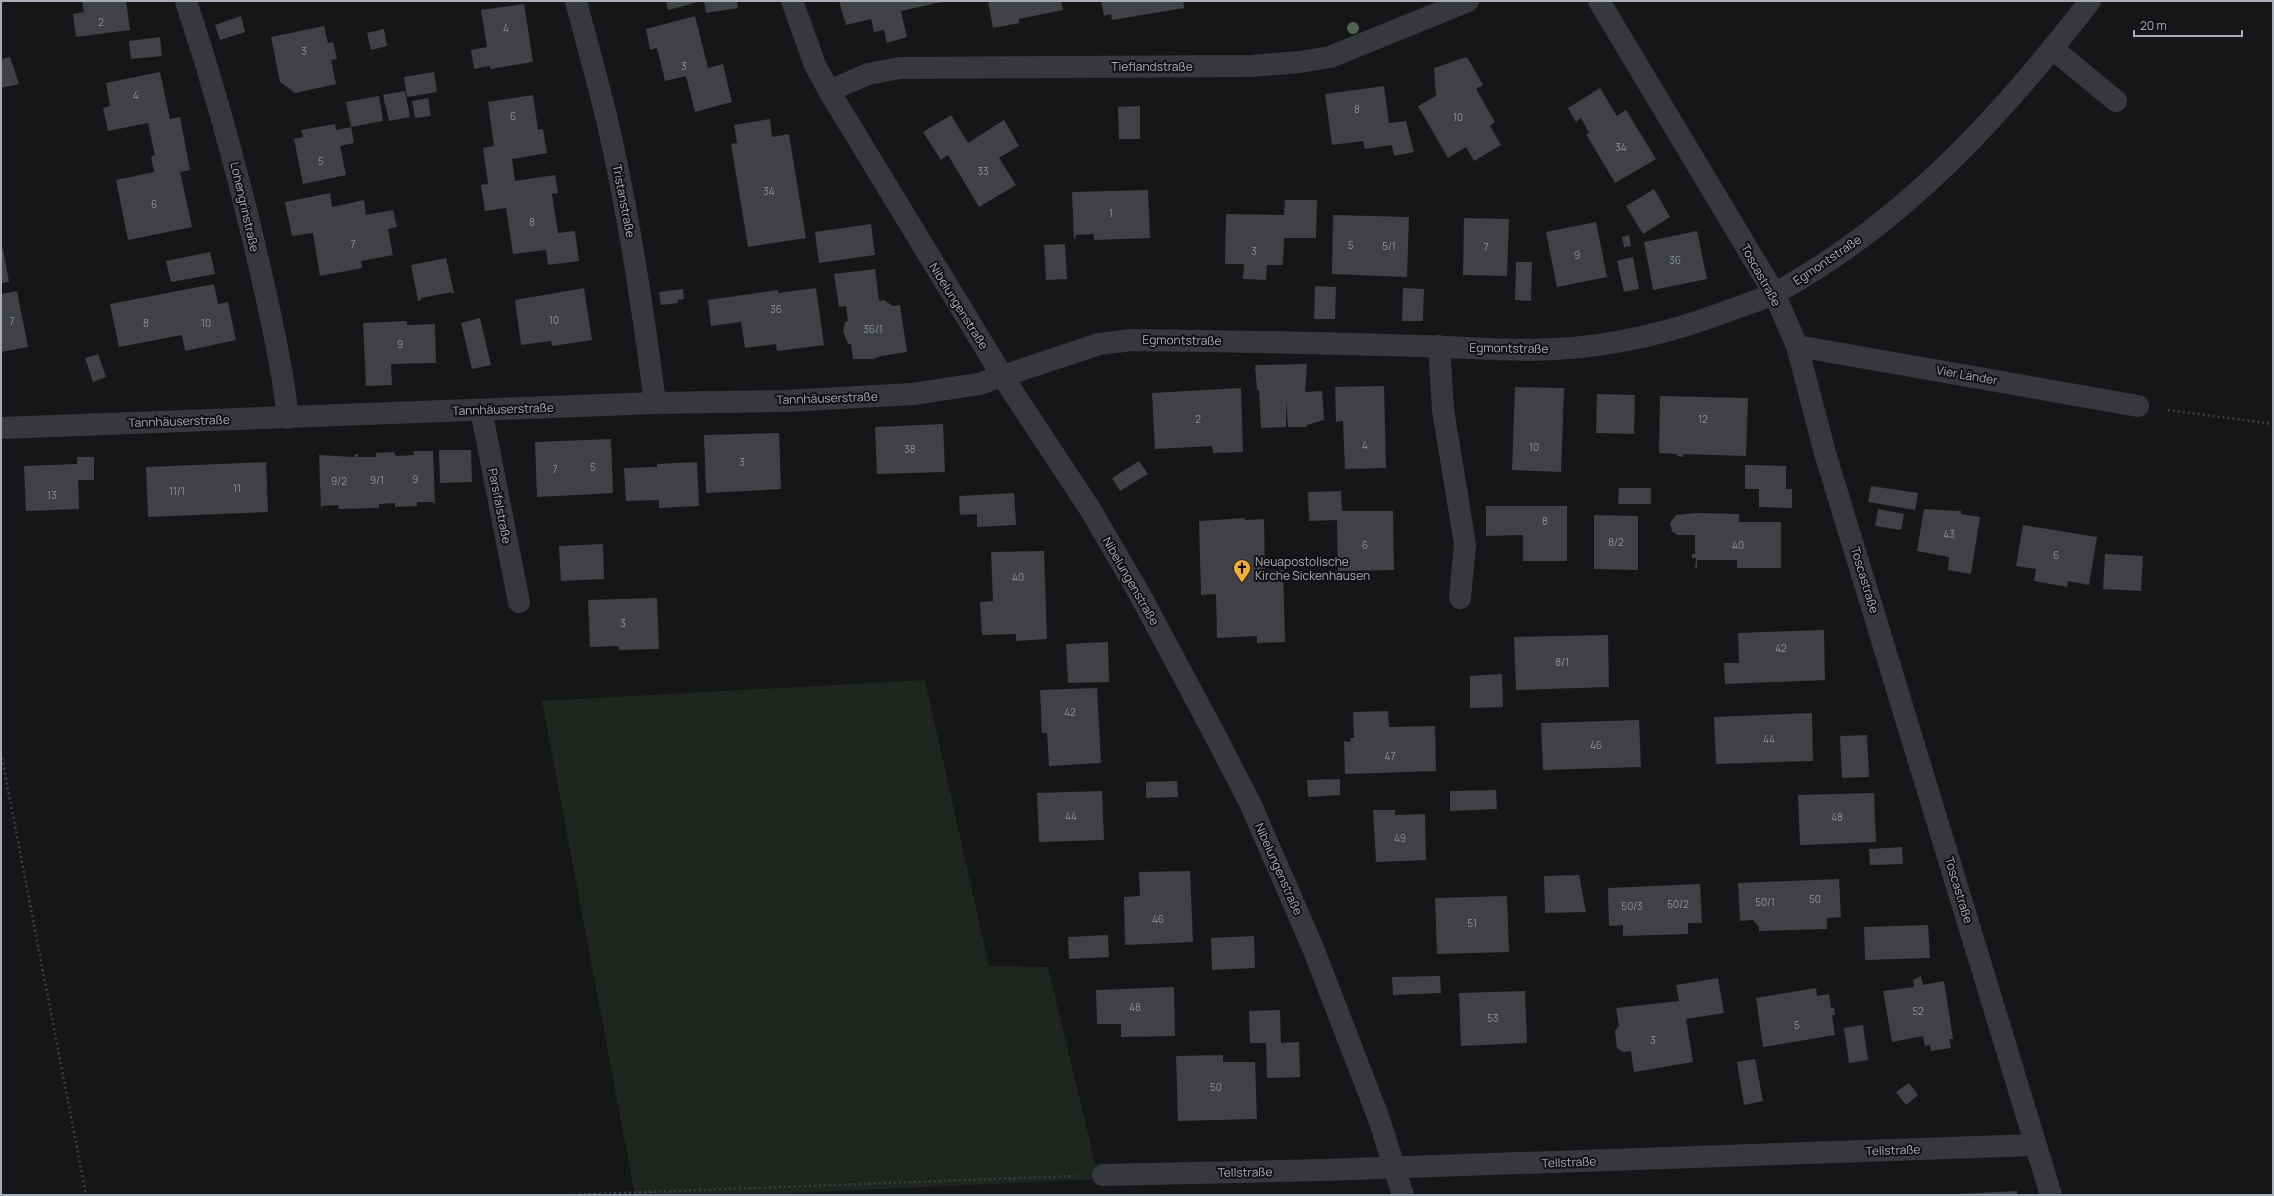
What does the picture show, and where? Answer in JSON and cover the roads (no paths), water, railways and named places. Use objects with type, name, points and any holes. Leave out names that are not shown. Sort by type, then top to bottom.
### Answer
[{"type":"street","name":"Lohengrinstraße","points":[[186,1],[235,162],[266,298],[284,387],[288,418]]},
{"type":"street","name":"Tristanstraße","points":[[576,1],[612,142],[645,321],[656,403]]},
{"type":"street","name":"Nibelungenstraße","points":[[792,1],[813,59],[829,91],[1003,377],[1090,509],[1139,593],[1251,805],[1314,948],[1364,1077],[1403,1195]]},
{"type":"street","name":"Tieflandstraße","points":[[829,91],[868,74],[900,68],[1251,66],[1300,62],[1330,57],[1468,1]]},
{"type":"street","name":"Toscastraße","points":[[1599,1],[1774,293],[1797,346],[1825,452],[2034,1145],[2051,1195]]},
{"type":"street","name":"Egmontstraße","points":[[1003,377],[1099,344],[1132,340],[1557,349],[1604,344],[1698,323],[1774,293],[1817,269],[1921,189],[2014,97],[2090,1]]},
{"type":"street","points":[[2053,49],[2116,101]]},
{"type":"street","points":[[1439,346],[1443,410],[1464,544],[1460,598]]},
{"type":"street","name":"Vier Länder","points":[[1797,346],[2138,406]]},
{"type":"street","name":"Tannhäuserstraße","points":[[1,428],[656,403],[808,400],[913,394],[971,386],[1003,377]]},
{"type":"street","name":"Parsifalstraße","points":[[481,410],[519,602]]},
{"type":"street","name":"Tellstraße","points":[[1103,1175],[1394,1168],[2034,1145]]},
{"type":"place","name":"Neuapostolische Kirche Sickenhausen","points":[[1242,583]]}]
